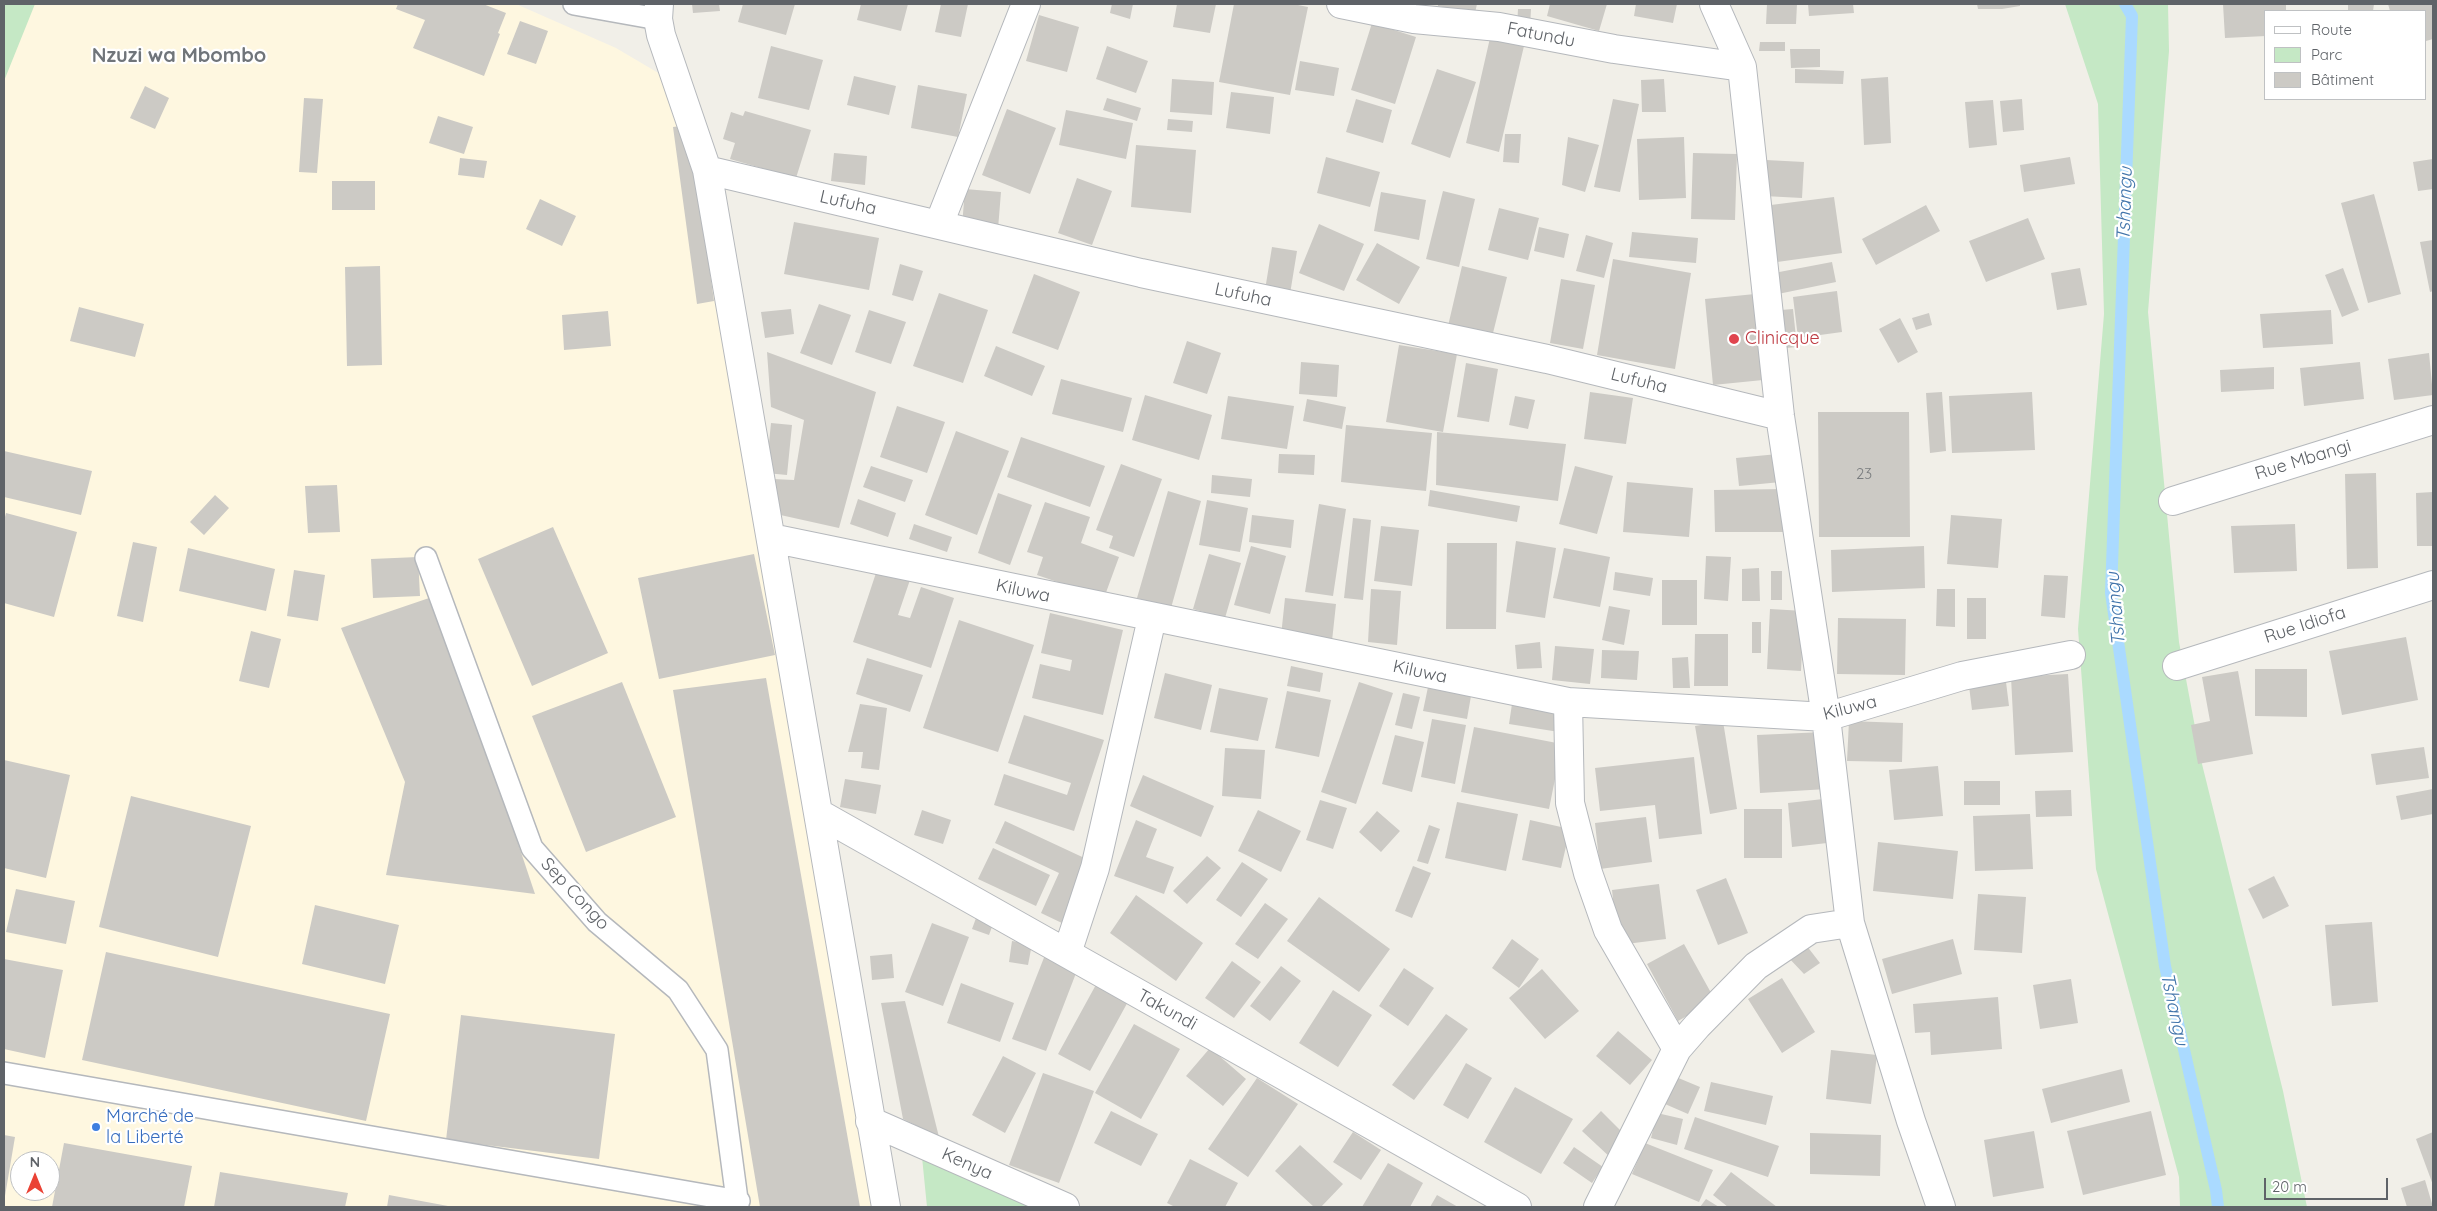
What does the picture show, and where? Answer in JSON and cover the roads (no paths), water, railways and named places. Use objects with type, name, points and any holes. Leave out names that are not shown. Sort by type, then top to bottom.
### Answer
[{"type":"street","points":[[939,224],[1026,4]]},
{"type":"street","name":"Fatundu","points":[[1341,4],[1414,19],[1499,26],[1614,49],[1742,67]]},
{"type":"street","points":[[1714,4],[1742,67],[1780,416],[1826,717],[1850,923],[1911,1121],[1941,1207]]},
{"type":"street","points":[[658,11],[661,36],[707,170],[886,1207]]},
{"type":"street","name":"Lufuha","points":[[707,170],[1233,293],[1547,359],[1780,416]]},
{"type":"street","name":"Rue Mbangi","points":[[2173,501],[2433,420]]},
{"type":"street","name":"Kiluwa","points":[[772,538],[1152,618],[1568,702],[1826,717],[1962,676],[2071,656]]},
{"type":"street","name":"Rue Idiofa","points":[[2177,666],[2433,585]]},
{"type":"street","points":[[1067,953],[1095,868],[1152,618]]},
{"type":"street","points":[[1568,702],[1570,803],[1588,873],[1608,930],[1677,1049]]},
{"type":"street","name":"Takundi","points":[[818,813],[1517,1207]]},
{"type":"street","points":[[1598,1207],[1677,1049],[1697,1026],[1756,966],[1811,929],[1850,923]]},
{"type":"street","name":"Kenya","points":[[870,1121],[1065,1207]]},
{"type":"lane","points":[[574,4],[658,11]]},
{"type":"lane","name":"Sep Congo","points":[[426,558],[532,848],[597,922],[678,990],[717,1050],[739,1204]]},
{"type":"lane","points":[[4,1073],[739,1204]]},
{"type":"waterway","name":"Tshangu","points":[[2125,4],[2132,16],[2111,593],[2165,966],[2216,1190],[2218,1207]]},
{"type":"place","name":"Clinicque","points":[[1734,339]]},
{"type":"place","name":"Marché de la Liberté","points":[[96,1127]]},
{"type":"district","name":"Nzuzi wa Mbombo","points":[[179,56]]}]
